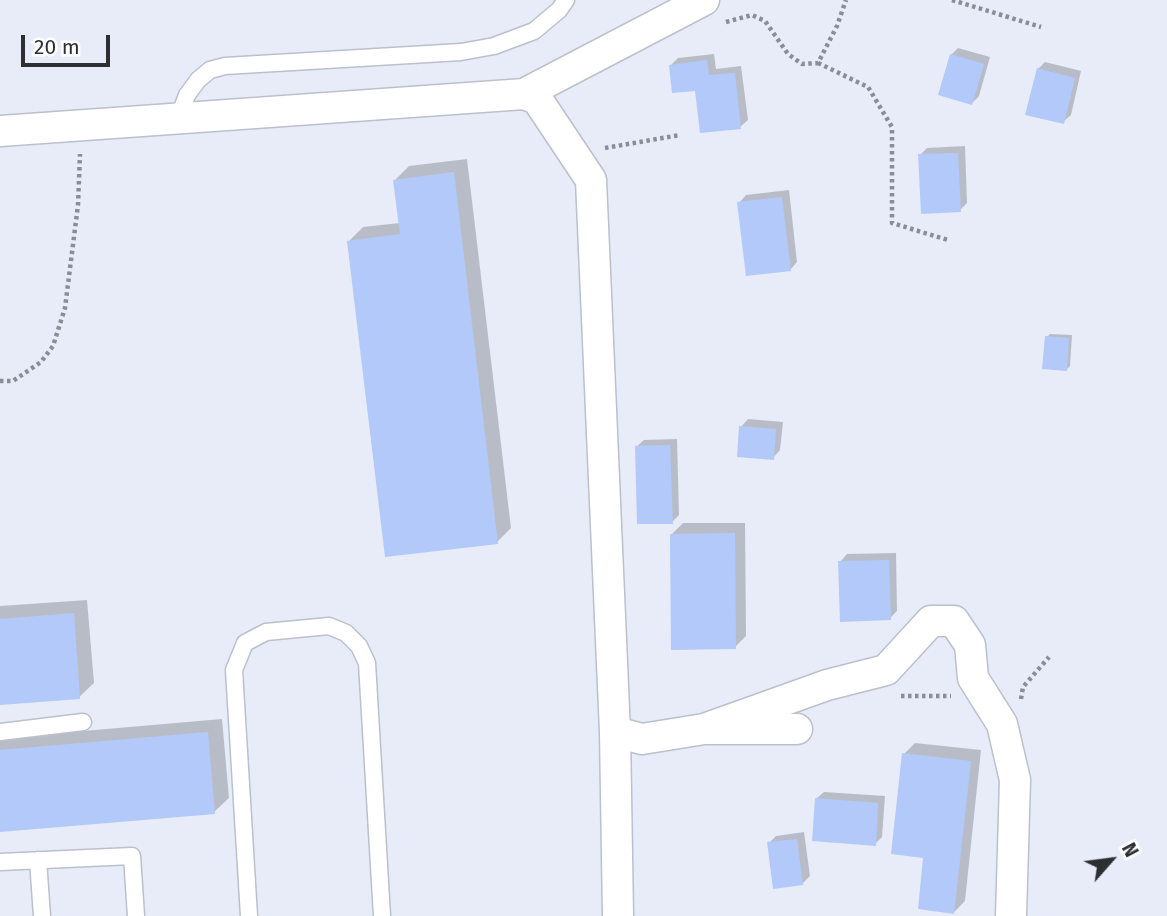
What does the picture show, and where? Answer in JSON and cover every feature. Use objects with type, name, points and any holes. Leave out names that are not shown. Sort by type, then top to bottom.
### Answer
[{"type":"street","points":[[0,131],[524,94],[708,13]]},
{"type":"street","points":[[524,94],[537,99],[591,180],[615,732],[618,916]]},
{"type":"street","points":[[704,729],[827,685],[886,670],[931,621],[954,621],[970,645],[973,678],[1002,724],[1015,780],[1011,916]]},
{"type":"street","points":[[615,732],[642,739],[704,729],[797,729]]},
{"type":"lane","points":[[178,119],[187,96],[198,80],[210,70],[225,66],[461,52],[494,46],[534,31],[559,10],[566,0]]},
{"type":"lane","points":[[249,916],[234,670],[245,643],[266,632],[328,625],[346,633],[359,646],[367,663],[382,916]]},
{"type":"lane","points":[[0,732],[83,722]]},
{"type":"lane","points":[[0,862],[132,856],[136,916]]},
{"type":"lane","points":[[38,860],[43,916]]},
{"type":"path","points":[[818,64],[837,26],[846,0]]},
{"type":"path","points":[[953,0],[1041,27]]},
{"type":"path","points":[[708,13],[752,15],[765,21],[788,54],[803,64],[818,64],[869,87],[892,127],[892,223],[948,240]]},
{"type":"path","points":[[0,381],[13,381],[40,362],[53,346],[65,308],[78,205],[80,126]]},
{"type":"path","points":[[573,154],[680,135]]},
{"type":"building","points":[[950,54],[984,64],[972,105],[938,95]]},
{"type":"building","points":[[707,60],[709,75],[735,73],[741,129],[700,133],[695,91],[672,93],[669,65]]},
{"type":"building","points":[[1037,68],[1075,78],[1064,124],[1025,115]]},
{"type":"building","points":[[958,153],[961,212],[921,214],[918,154]]},
{"type":"building","points":[[454,172],[498,544],[385,557],[347,241],[400,234],[393,180]]},
{"type":"building","points":[[782,197],[791,271],[746,276],[737,202]]},
{"type":"building","points":[[1045,336],[1069,338],[1067,371],[1042,369]]},
{"type":"building","points":[[739,426],[776,429],[774,460],[737,457]]},
{"type":"building","points":[[670,445],[673,524],[637,524],[635,446]]},
{"type":"building","points":[[735,533],[736,649],[671,650],[670,534]]},
{"type":"building","points":[[889,560],[891,620],[840,622],[838,561]]},
{"type":"building","points":[[74,613],[80,699],[0,705],[0,619]]},
{"type":"building","points":[[208,732],[215,814],[0,832],[0,750]]},
{"type":"building","points":[[902,753],[971,761],[954,914],[918,909],[923,858],[891,854]]},
{"type":"building","points":[[815,798],[878,803],[876,846],[812,841]]},
{"type":"building","points":[[797,839],[803,885],[773,889],[767,842]]}]
